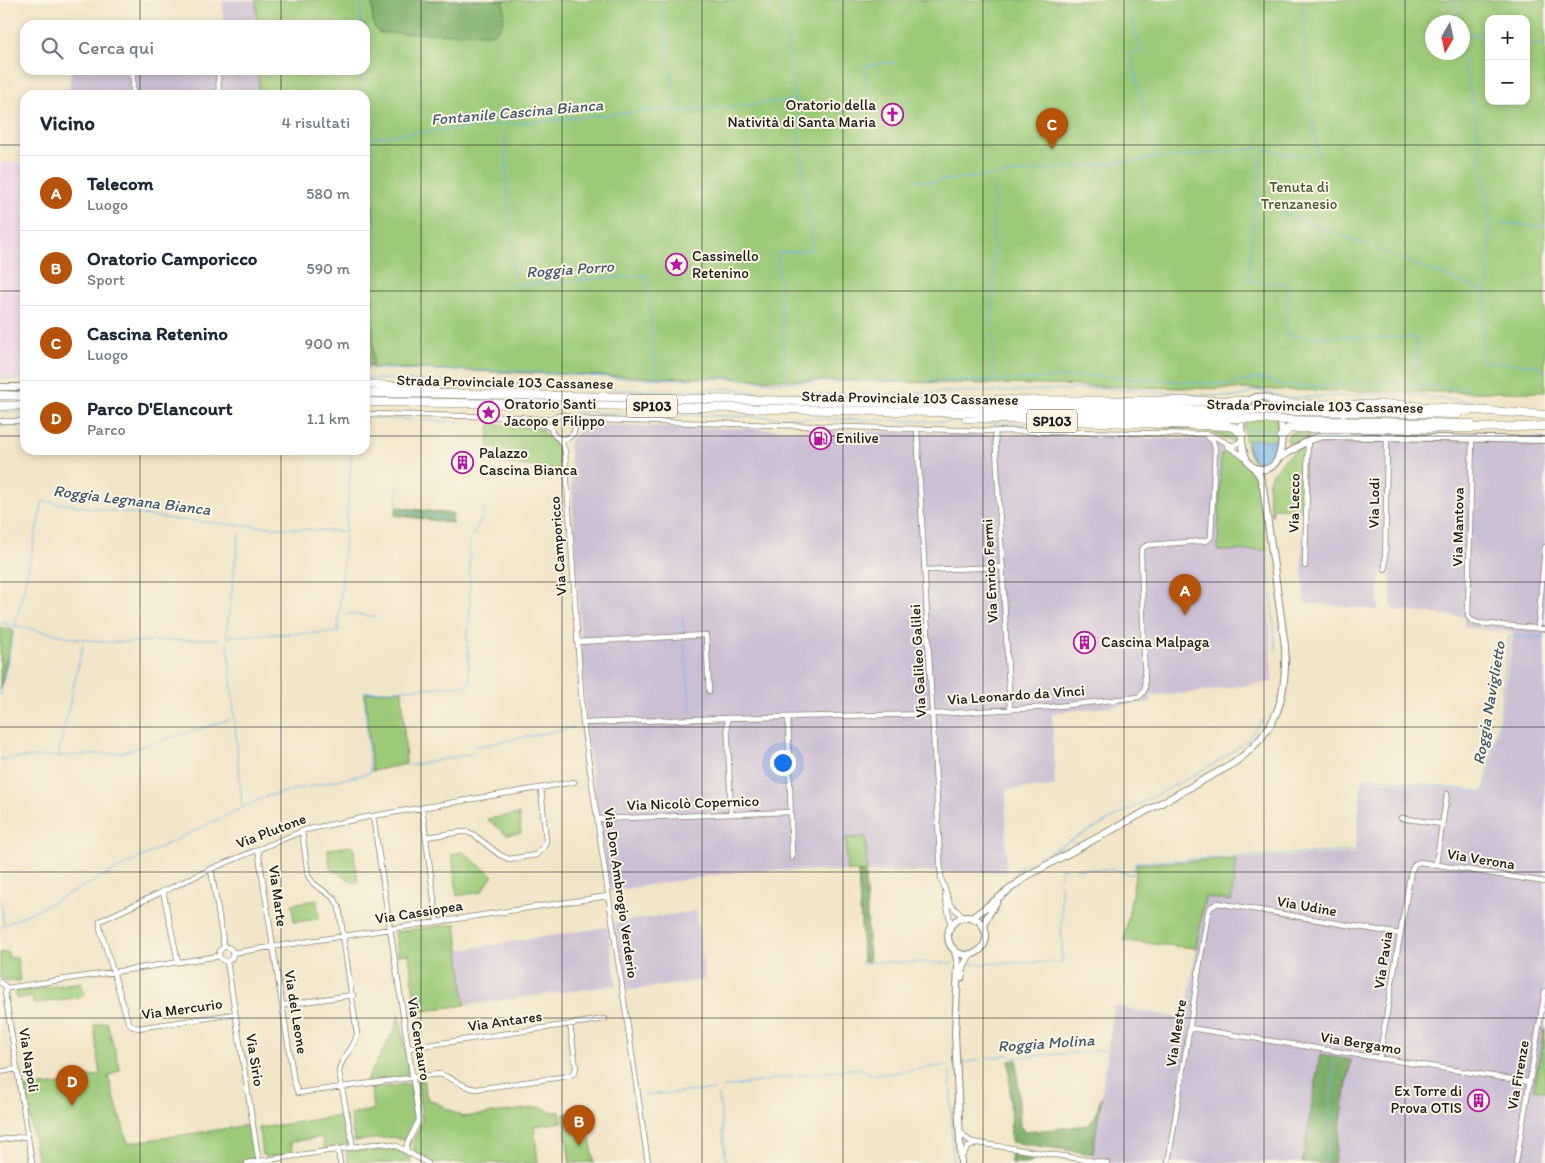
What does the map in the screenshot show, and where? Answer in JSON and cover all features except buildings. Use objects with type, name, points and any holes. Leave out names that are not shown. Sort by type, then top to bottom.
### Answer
[{"type":"highway","name":"SP103","points":[[370,384],[467,394]]},
{"type":"highway","name":"Strada Provinciale 103 Cassanese","points":[[370,393],[845,402],[1545,425]]},
{"type":"highway","points":[[0,395],[20,396]]},
{"type":"highway","name":"SP103","points":[[845,402],[1081,399],[1248,401]]},
{"type":"highway","name":"SP103","points":[[1272,401],[1287,404],[1400,406],[1545,415]]},
{"type":"highway","name":"Strada Provinciale 103 Cassanese","points":[[370,402],[859,411],[1230,414]]},
{"type":"highway","points":[[0,405],[20,405]]},
{"type":"highway","name":"SP103","points":[[859,411],[895,415],[1229,426],[1236,428],[1242,437]]},
{"type":"highway","name":"Strada Provinciale 103 Cassanese","points":[[1288,416],[1545,415]]},
{"type":"highway","name":"SP103","points":[[1281,439],[1288,429],[1295,428],[1500,428],[1545,425]]},
{"type":"main road","points":[[0,387],[20,387]]},
{"type":"main road","points":[[972,918],[1027,876],[1233,763],[1257,742],[1272,723],[1281,702],[1285,652],[1263,486],[1260,476],[1246,458],[1242,437],[1243,410],[1248,401],[1266,397],[1272,401],[1278,411],[1281,439],[1278,459]]},
{"type":"main road","points":[[1263,486],[1266,476],[1278,459],[1308,441],[1323,436],[1545,440]]},
{"type":"main road","points":[[1281,439],[1289,448],[1299,446]]},
{"type":"main road","points":[[1253,467],[1263,469],[1274,465]]},
{"type":"main road","points":[[955,951],[970,954],[978,951],[983,945],[986,919],[1003,893]]},
{"type":"main road","points":[[961,1162],[956,1033],[958,965],[955,951],[948,938],[951,926],[957,920],[964,918],[972,918],[979,922],[984,929]]},
{"type":"main road","points":[[958,987],[964,965],[970,954]]},
{"type":"street","points":[[132,75],[133,90]]},
{"type":"street","points":[[218,75],[219,90]]},
{"type":"street","points":[[370,414],[545,420],[566,415],[572,418],[591,420],[995,431],[1204,434],[1233,446],[1242,437]]},
{"type":"street","points":[[522,418],[542,422],[551,428],[557,437],[562,439],[570,437]]},
{"type":"street","points":[[551,428],[554,418]]},
{"type":"street","points":[[565,451],[570,437],[574,433],[575,428],[572,418]]},
{"type":"street","points":[[575,428],[582,422],[591,420]]},
{"type":"street","points":[[0,421],[20,421]]},
{"type":"street","name":"Via Galileo Galilei","points":[[917,429],[941,878],[952,907],[964,918]]},
{"type":"street","name":"Via Enrico Fermi","points":[[995,431],[1010,709]]},
{"type":"street","points":[[1204,434],[1213,441],[1215,448]]},
{"type":"street","name":"Via Camporicco","points":[[557,437],[565,451],[576,626]]},
{"type":"street","name":"Via Lodi","points":[[1385,569],[1387,437]]},
{"type":"street","name":"Via Mantova","points":[[1472,439],[1468,616],[1477,623],[1538,628]]},
{"type":"street","points":[[1215,448],[1220,440]]},
{"type":"street","points":[[1220,440],[1246,458]]},
{"type":"street","name":"Via Lecco","points":[[1306,566],[1308,441]]},
{"type":"street","name":"Via Leonardo da Vinci","points":[[583,723],[933,714],[1050,707],[1136,698],[1143,694],[1145,688],[1141,552],[1143,547],[1148,545],[1203,541],[1210,538],[1212,532],[1215,448]]},
{"type":"street","points":[[1545,547],[1538,628],[1545,629]]},
{"type":"street","points":[[925,570],[1003,567]]},
{"type":"street","name":"Via Don Ambrogio Verderio","points":[[576,626],[583,723],[648,1163]]},
{"type":"street","points":[[577,642],[706,635],[709,691]]},
{"type":"street","points":[[788,717],[792,858]]},
{"type":"street","points":[[727,718],[731,814]]},
{"type":"street","name":"Via Plutone","points":[[113,972],[100,928],[100,921],[164,890],[258,849],[302,831],[373,816],[574,782]]},
{"type":"street","points":[[426,837],[466,832],[474,835],[505,858],[511,859],[536,855],[543,848],[546,841],[540,788]]},
{"type":"street","points":[[1436,864],[1447,794]]},
{"type":"street","points":[[422,808],[437,922]]},
{"type":"street","name":"Via Nicolò Copernico","points":[[597,820],[791,812]]},
{"type":"street","name":"Via Centauro","points":[[373,816],[419,1120],[406,1151]]},
{"type":"street","points":[[1401,818],[1442,824]]},
{"type":"street","points":[[302,831],[308,876],[314,884],[332,896],[337,902],[344,936],[357,1036],[356,1041],[340,1066],[341,1088],[353,1146]]},
{"type":"street","name":"Via Marte","points":[[258,849],[272,947]]},
{"type":"street","name":"Via Verona","points":[[1414,865],[1417,862],[1436,864],[1545,882]]},
{"type":"street","name":"Via Pavia","points":[[1379,1059],[1411,871],[1414,865]]},
{"type":"street","points":[[211,869],[224,947]]},
{"type":"street","points":[[164,890],[178,962]]},
{"type":"street","name":"Via Galileo Galilei","points":[[945,892],[951,926]]},
{"type":"street","name":"Via Cassiopea","points":[[232,954],[608,896]]},
{"type":"street","name":"Via Udine","points":[[1211,907],[1218,903],[1400,934]]},
{"type":"street","name":"Via Mestre","points":[[1168,1163],[1208,912],[1211,907]]},
{"type":"street","points":[[0,982],[7,988],[219,956],[227,961],[232,954],[231,949],[224,947]]},
{"type":"street","points":[[219,956],[220,949],[224,947]]},
{"type":"street","name":"Via del Leone","points":[[272,947],[296,1091],[300,1094],[341,1088]]},
{"type":"street","name":"Via Sirio","points":[[227,961],[259,1162]]},
{"type":"street","name":"Via Mercurio","points":[[113,972],[128,1022],[133,1027],[138,1028],[235,1014]]},
{"type":"street","name":"Via Napoli","points":[[7,988],[6,993],[32,1163]]},
{"type":"street","name":"Via Firenze","points":[[1516,1163],[1545,991]]},
{"type":"street","points":[[283,1005],[352,995]]},
{"type":"street","name":"Via Antares","points":[[408,1048],[605,1020]]},
{"type":"street","points":[[341,1088],[442,1075],[450,1077],[467,1087],[476,1089],[571,1075],[576,1068],[570,1024]]},
{"type":"street","name":"Via Bergamo","points":[[1190,1028],[1529,1082]]},
{"type":"street","points":[[0,1072],[17,1069]]},
{"type":"street","points":[[960,1130],[966,1138],[978,1143],[1107,1163]]},
{"type":"street","points":[[0,1140],[28,1136]]},
{"type":"street","points":[[247,1163],[353,1146],[385,1143],[397,1146],[427,1163]]},
{"type":"street","points":[[961,1162],[967,1148],[978,1143]]},
{"type":"street","points":[[338,1149],[340,1163]]},
{"type":"shaded area","points":[[223,0],[256,0],[257,20],[223,20]]},
{"type":"shaded area","points":[[71,75],[258,75],[258,90],[69,90]]},
{"type":"shaded area","points":[[0,163],[20,164],[20,377],[0,376]]},
{"type":"shaded area","points":[[586,425],[1206,439],[1222,445],[1218,551],[1267,550],[1272,682],[1181,694],[1151,695],[1151,702],[1052,713],[1055,787],[1006,789],[1006,872],[867,872],[866,837],[847,838],[847,871],[750,870],[609,891],[587,742],[569,441]]},
{"type":"shaded area","points":[[1326,433],[1545,437],[1545,1030],[1534,1089],[1545,1091],[1545,1163],[1092,1163],[1114,1006],[1185,1019],[1205,897],[1231,901],[1237,859],[1357,853],[1363,779],[1485,793],[1501,717],[1513,632],[1464,627],[1464,617],[1395,610],[1391,604],[1390,572],[1380,572],[1378,610],[1305,603],[1302,570],[1305,438]]},
{"type":"shaded area","points":[[696,911],[705,980],[625,991],[614,923]]},
{"type":"shaded area","points":[[607,927],[617,985],[465,1005],[459,950]]},
{"type":"green space","name":"Tenuta di Trenzanesio","points":[[256,0],[1545,0],[1545,392],[1382,392],[608,376],[370,367],[370,90],[259,90],[258,75],[370,75],[370,20],[257,20]]},
{"type":"green space","points":[[372,0],[504,0],[504,16],[499,29],[489,34],[380,33],[373,23]]},
{"type":"green space","points":[[370,174],[373,176],[373,364],[370,364]]},
{"type":"green space","points":[[1258,400],[1265,401],[1271,405],[1278,429],[1277,449],[1274,458],[1269,464],[1263,466],[1256,464],[1251,459],[1244,431],[1248,406]]},
{"type":"green space","points":[[490,424],[539,428],[558,447],[561,469],[497,463],[498,448],[488,447]]},
{"type":"green space","points":[[1154,426],[1229,427],[1238,434],[1237,440],[1232,442],[1210,431]]},
{"type":"green space","points":[[1328,431],[1310,435],[1296,443],[1290,443],[1286,439],[1291,432]]},
{"type":"green space","points":[[1302,449],[1305,450],[1303,509],[1273,508],[1272,516],[1269,494],[1270,478],[1287,457]]},
{"type":"green space","points":[[1227,451],[1244,463],[1257,479],[1267,550],[1218,551],[1221,454]]},
{"type":"green space","points":[[397,507],[453,514],[452,523],[395,515]]},
{"type":"green space","points":[[0,627],[13,630],[0,690]]},
{"type":"green space","points":[[402,690],[406,764],[372,771],[365,693]]},
{"type":"green space","points":[[519,814],[521,833],[507,835],[487,819]]},
{"type":"green space","points":[[866,837],[867,872],[847,871],[846,838]]},
{"type":"green space","points":[[353,846],[358,882],[353,882],[330,868],[328,849]]},
{"type":"green space","points":[[463,852],[493,876],[481,892],[457,896],[452,854]]},
{"type":"green space","points":[[1237,859],[1231,901],[1205,897],[1196,948],[1124,941],[1137,864]]},
{"type":"green space","points":[[858,872],[865,872],[869,961],[863,962]]},
{"type":"green space","points":[[317,900],[319,919],[294,922],[292,904]]},
{"type":"green space","points":[[456,924],[465,1005],[416,1012],[409,954],[398,955],[395,932]]},
{"type":"green space","points":[[8,952],[9,958],[17,957],[20,981],[9,982],[0,978],[0,953]]},
{"type":"green space","points":[[81,982],[86,996],[33,1004],[32,997],[16,999],[15,992]]},
{"type":"green space","points":[[399,1013],[409,1071],[404,1077],[366,1081],[396,1027]]},
{"type":"green space","points":[[107,1022],[120,1070],[108,1077],[128,1143],[250,1125],[257,1161],[239,1163],[38,1163],[24,1088],[81,1082],[81,1078],[100,1075],[94,1025]]},
{"type":"green space","points":[[1545,1030],[1545,1091],[1534,1089]]},
{"type":"green space","points":[[1320,1055],[1351,1060],[1334,1163],[1302,1163]]},
{"type":"green space","points":[[1017,1060],[1020,1126],[1025,1132],[1089,1125],[1095,1117],[1101,1098],[1093,1154],[1011,1142],[1009,1061]]},
{"type":"green space","points":[[423,1080],[427,1098],[463,1117],[542,1107],[550,1112],[560,1112],[562,1122],[534,1126],[538,1163],[435,1163],[414,1151],[412,1144],[422,1122],[417,1081]]},
{"type":"green space","points":[[411,1085],[416,1120],[407,1140],[393,1137],[354,1141],[350,1114],[373,1110],[371,1089]]},
{"type":"green space","points":[[586,1110],[588,1124],[566,1127],[564,1114]]},
{"type":"green space","points":[[345,1115],[350,1144],[324,1148],[322,1137],[291,1142],[293,1153],[266,1157],[262,1154],[259,1128]]},
{"type":"green space","points":[[588,1126],[594,1162],[570,1163],[565,1129]]},
{"type":"green space","points":[[383,1146],[400,1151],[410,1157],[411,1163],[348,1163],[346,1151]]},
{"type":"green space","points":[[1010,1153],[1033,1156],[1031,1163],[1011,1163]]},
{"type":"water","points":[[1248,440],[1276,440],[1275,452],[1270,461],[1263,464],[1255,461],[1250,452]]},
{"type":"waterway","points":[[360,0],[361,20]]},
{"type":"waterway","points":[[660,0],[676,108],[674,109]]},
{"type":"waterway","points":[[781,0],[795,99]]},
{"type":"waterway","points":[[1127,0],[1141,51],[1130,53],[1156,158]]},
{"type":"waterway","points":[[1302,0],[1311,109]]},
{"type":"waterway","points":[[1456,0],[1457,15]]},
{"type":"waterway","points":[[1470,34],[1485,36]]},
{"type":"waterway","points":[[1530,44],[1545,46]]},
{"type":"waterway","points":[[1463,60],[1474,106],[1490,222],[1488,278],[1481,359],[1484,362],[1536,365],[1545,372]]},
{"type":"waterway","points":[[675,112],[795,100],[836,111],[870,109],[865,66],[895,62]]},
{"type":"waterway","points":[[362,75],[362,90]]},
{"type":"waterway","points":[[786,382],[778,253],[813,250],[796,108]]},
{"type":"waterway","name":"Fontanile Cascina Bianca","points":[[370,140],[377,137],[421,132],[668,109]]},
{"type":"waterway","points":[[1312,115],[1318,155]]},
{"type":"waterway","name":"Roggia Porro","points":[[504,130],[514,285],[647,275],[656,378]]},
{"type":"waterway","points":[[916,180],[928,182],[1261,148],[1286,154],[1309,155]]},
{"type":"waterway","points":[[1260,156],[1259,193],[1254,210],[1249,281],[1288,284],[1286,336],[1366,337]]},
{"type":"waterway","points":[[993,380],[994,183]]},
{"type":"waterway","points":[[1256,203],[1372,247]]},
{"type":"waterway","points":[[1500,223],[1545,227]]},
{"type":"waterway","points":[[1376,249],[1486,292]]},
{"type":"waterway","points":[[1371,338],[1417,338],[1416,384]]},
{"type":"waterway","points":[[370,368],[516,371],[618,378],[693,379]]},
{"type":"waterway","points":[[924,381],[1014,380],[1093,376],[1232,385],[1257,378],[1287,386],[1364,382]]},
{"type":"waterway","points":[[701,379],[731,377],[777,382],[909,381]]},
{"type":"waterway","points":[[0,378],[20,379]]},
{"type":"waterway","points":[[370,378],[453,383],[524,383],[626,390],[726,388],[752,392],[831,394],[1099,388],[1233,397],[1257,390],[1287,398],[1405,395],[1487,403]]},
{"type":"waterway","points":[[1371,382],[1470,389]]},
{"type":"waterway","points":[[0,412],[20,411]]},
{"type":"waterway","points":[[574,412],[1026,424]]},
{"type":"waterway","points":[[370,417],[388,419]]},
{"type":"waterway","points":[[393,419],[414,420]]},
{"type":"waterway","points":[[420,420],[460,422]]},
{"type":"waterway","points":[[518,425],[544,428],[560,451]]},
{"type":"waterway","points":[[0,426],[20,426]]},
{"type":"waterway","points":[[1247,429],[1275,430]]},
{"type":"waterway","name":"Roggia Legnana Bianca","points":[[345,534],[352,455]]},
{"type":"waterway","name":"Fontanile Cascina Bianca","points":[[398,484],[397,506],[401,511],[448,519]]},
{"type":"waterway","name":"Roggia Legnana Bianca","points":[[15,627],[43,501],[171,519],[345,532]]},
{"type":"waterway","name":"Roggia Legnana Bianca","points":[[0,927],[267,796],[370,773],[364,692],[470,684],[467,636],[470,617],[469,542],[483,516],[484,507]]},
{"type":"waterway","points":[[229,636],[226,635],[239,534]]},
{"type":"waterway","name":"Roggia Legnana Bianca","points":[[228,639],[230,636],[338,632],[345,536]]},
{"type":"waterway","points":[[1267,550],[1276,651]]},
{"type":"waterway","points":[[346,613],[376,617]]},
{"type":"waterway","name":"Roggia Porro","points":[[682,617],[684,633]]},
{"type":"waterway","name":"Roggia Legnana Bianca","points":[[0,623],[106,642],[219,639]]},
{"type":"waterway","name":"Roggia Legnana Bianca","points":[[0,695],[14,631]]},
{"type":"waterway","name":"Roggia Naviglietto","points":[[1075,869],[1114,869],[1132,875],[1136,862],[1356,851],[1363,780],[1366,777],[1484,792],[1500,716],[1509,637],[1545,637]]},
{"type":"waterway","name":"Roggia Porro","points":[[684,642],[691,712]]},
{"type":"waterway","name":"Roggia Legnana Bianca","points":[[228,643],[242,806]]},
{"type":"waterway","name":"Roggia Legnana Bianca","points":[[58,755],[83,645]]},
{"type":"waterway","points":[[1014,871],[1214,764],[1245,742],[1264,719]]},
{"type":"waterway","name":"Roggia Legnana Bianca","points":[[0,759],[120,753],[229,720]]},
{"type":"waterway","name":"Roggia Legnana Bianca","points":[[475,747],[575,727]]},
{"type":"waterway","name":"Roggia Legnana Bianca","points":[[407,766],[476,753]]},
{"type":"waterway","points":[[1060,868],[1061,877]]},
{"type":"waterway","points":[[1062,869],[1067,869]]},
{"type":"waterway","points":[[969,964],[1062,962],[1061,885]]},
{"type":"waterway","name":"Roggia Legnana Bianca","points":[[0,897],[4,924]]},
{"type":"waterway","points":[[861,964],[873,962],[953,963]]},
{"type":"waterway","name":"Roggia Molina","points":[[988,1058],[1008,1055],[1014,1058],[1105,1050]]},
{"type":"waterway","name":"Roggia Naviglietto","points":[[1325,1163],[1331,1135],[1330,1101],[1334,1074],[1333,1059]]},
{"type":"waterway","name":"Roggia Molina","points":[[963,1063],[979,1060]]},
{"type":"waterway","name":"Roggia Molina","points":[[800,1075],[862,1068],[870,1074],[884,1074],[947,1065]]},
{"type":"waterway","points":[[950,1072],[953,1163]]},
{"type":"waterway","name":"Roggia Molina","points":[[722,1088],[794,1076]]},
{"type":"waterway","name":"Roggia Molina","points":[[644,1095],[714,1090]]},
{"type":"waterway","points":[[719,1095],[726,1163]]},
{"type":"place","name":"Oratorio della Natività di Santa Maria","points":[[892,114]]},
{"type":"place","name":"Cascina Retenino","points":[[1052,149]]},
{"type":"place","name":"Cassinello Retenino","points":[[676,265]]},
{"type":"place","name":"Oratorio Santi Jacopo e Filippo","points":[[488,413]]},
{"type":"place","name":"Enilive","points":[[820,438]]},
{"type":"place","name":"Palazzo Cascina Bianca","points":[[463,462]]},
{"type":"place","name":"Telecom","points":[[1185,615]]},
{"type":"place","name":"Cascina Malpaga","points":[[1085,642]]},
{"type":"place","name":"Ex Torre di Prova OTIS","points":[[1478,1100]]},
{"type":"place","name":"Parco D'Elancourt","points":[[72,1106]]},
{"type":"place","name":"Oratorio Camporicco","points":[[579,1146]]}]
